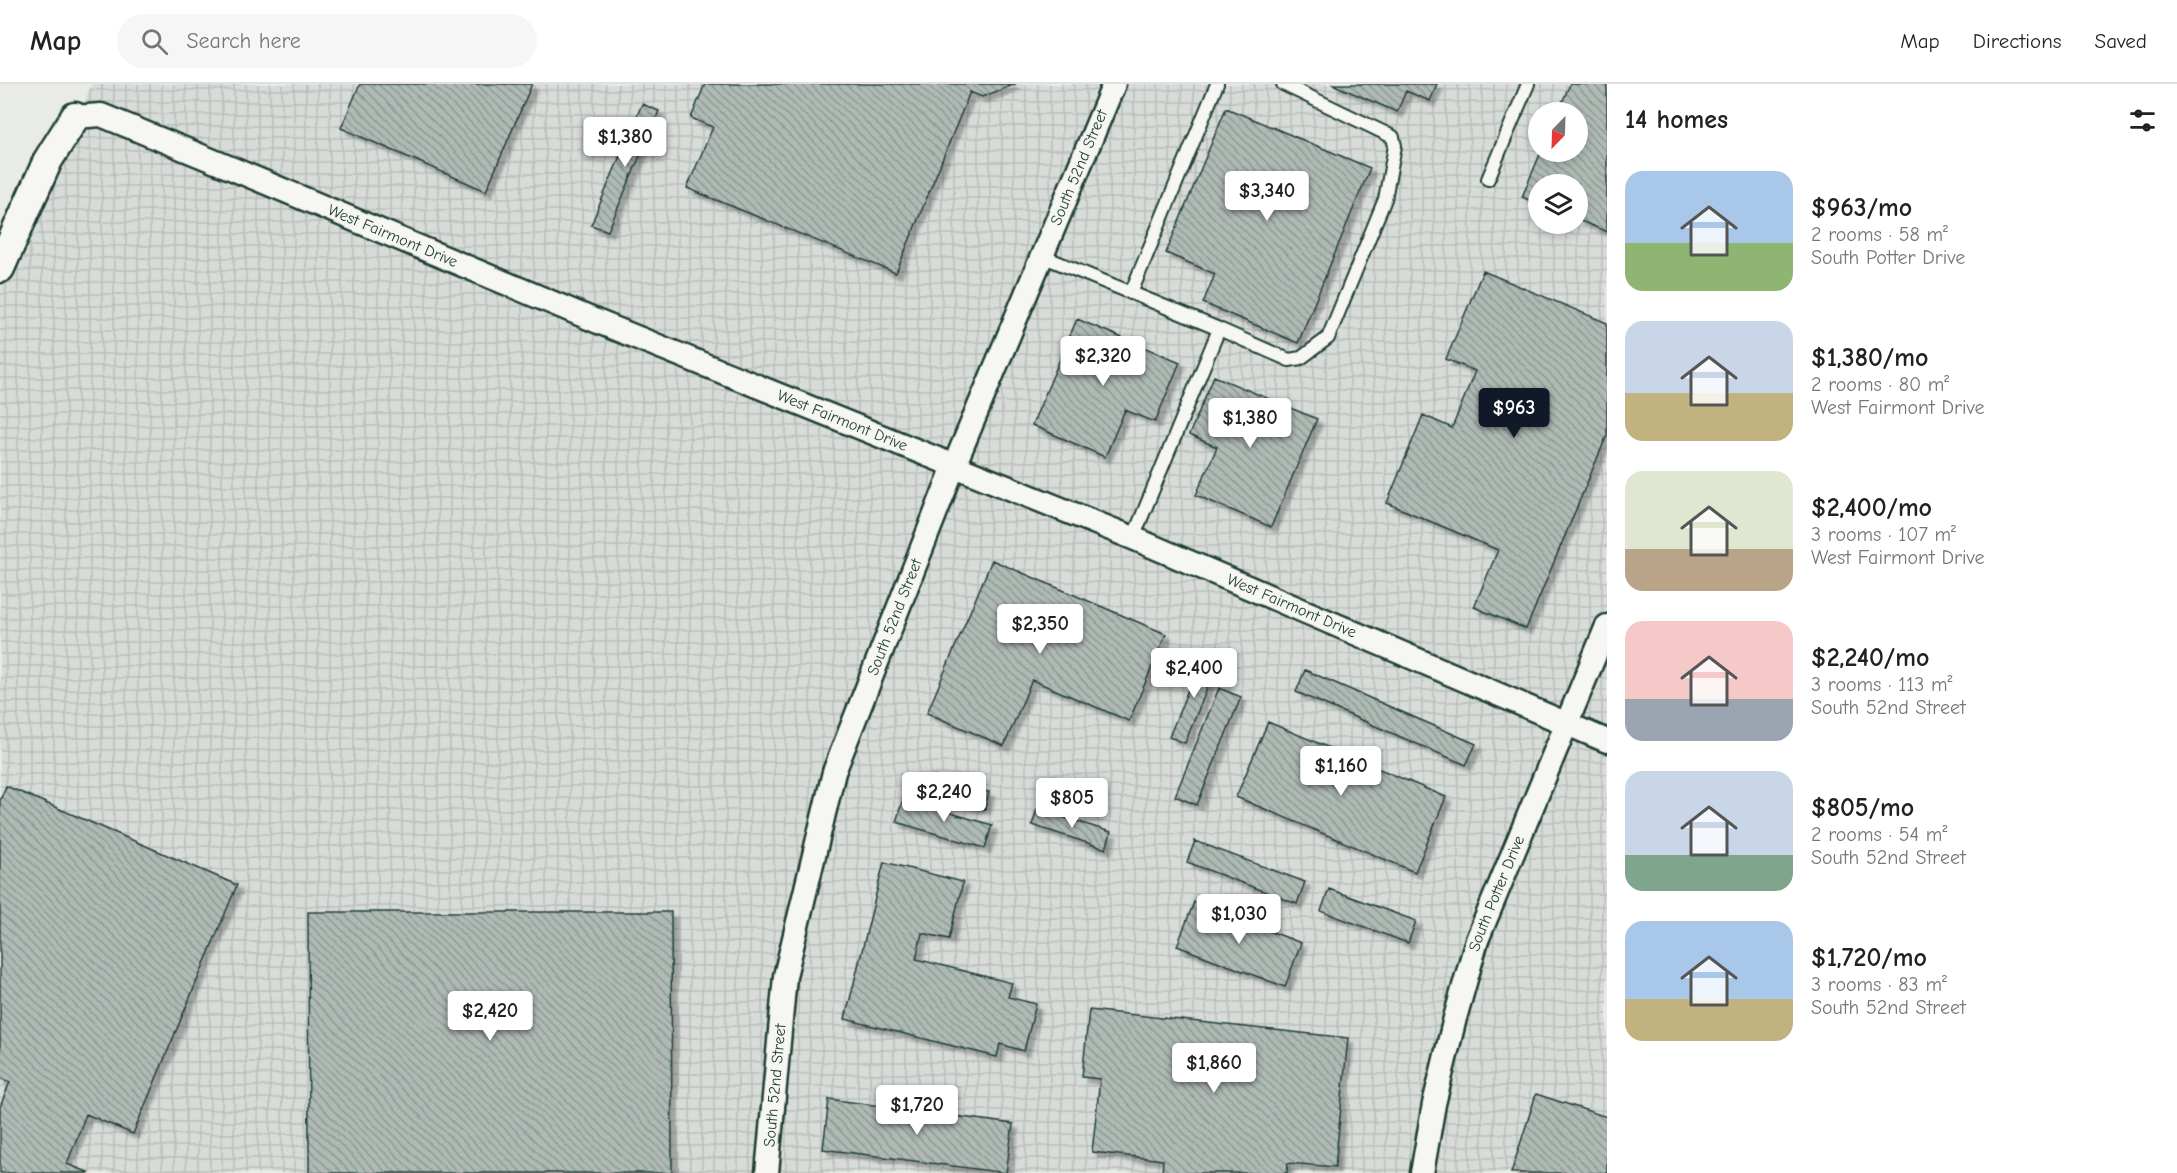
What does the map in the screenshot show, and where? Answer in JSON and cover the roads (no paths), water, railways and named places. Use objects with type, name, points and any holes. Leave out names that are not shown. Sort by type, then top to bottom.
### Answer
[{"type":"street","name":"South 52nd Street","points":[[768,1173],[785,976],[834,772],[954,466],[1114,84]]},
{"type":"street","name":"West Fairmont Drive","points":[[75,117],[101,115],[1133,538],[1607,741]]},
{"type":"street","points":[[0,268],[48,160],[75,117]]},
{"type":"street","name":"South Potter Drive","points":[[1422,1173],[1434,1104],[1477,940],[1607,626]]},
{"type":"lane","points":[[1131,293],[1217,84]]},
{"type":"lane","points":[[1042,256],[1289,360],[1301,358],[1328,338],[1385,199],[1395,146],[1393,137],[1282,84]]},
{"type":"lane","points":[[1488,179],[1528,84]]},
{"type":"lane","points":[[1133,538],[1219,329]]}]
